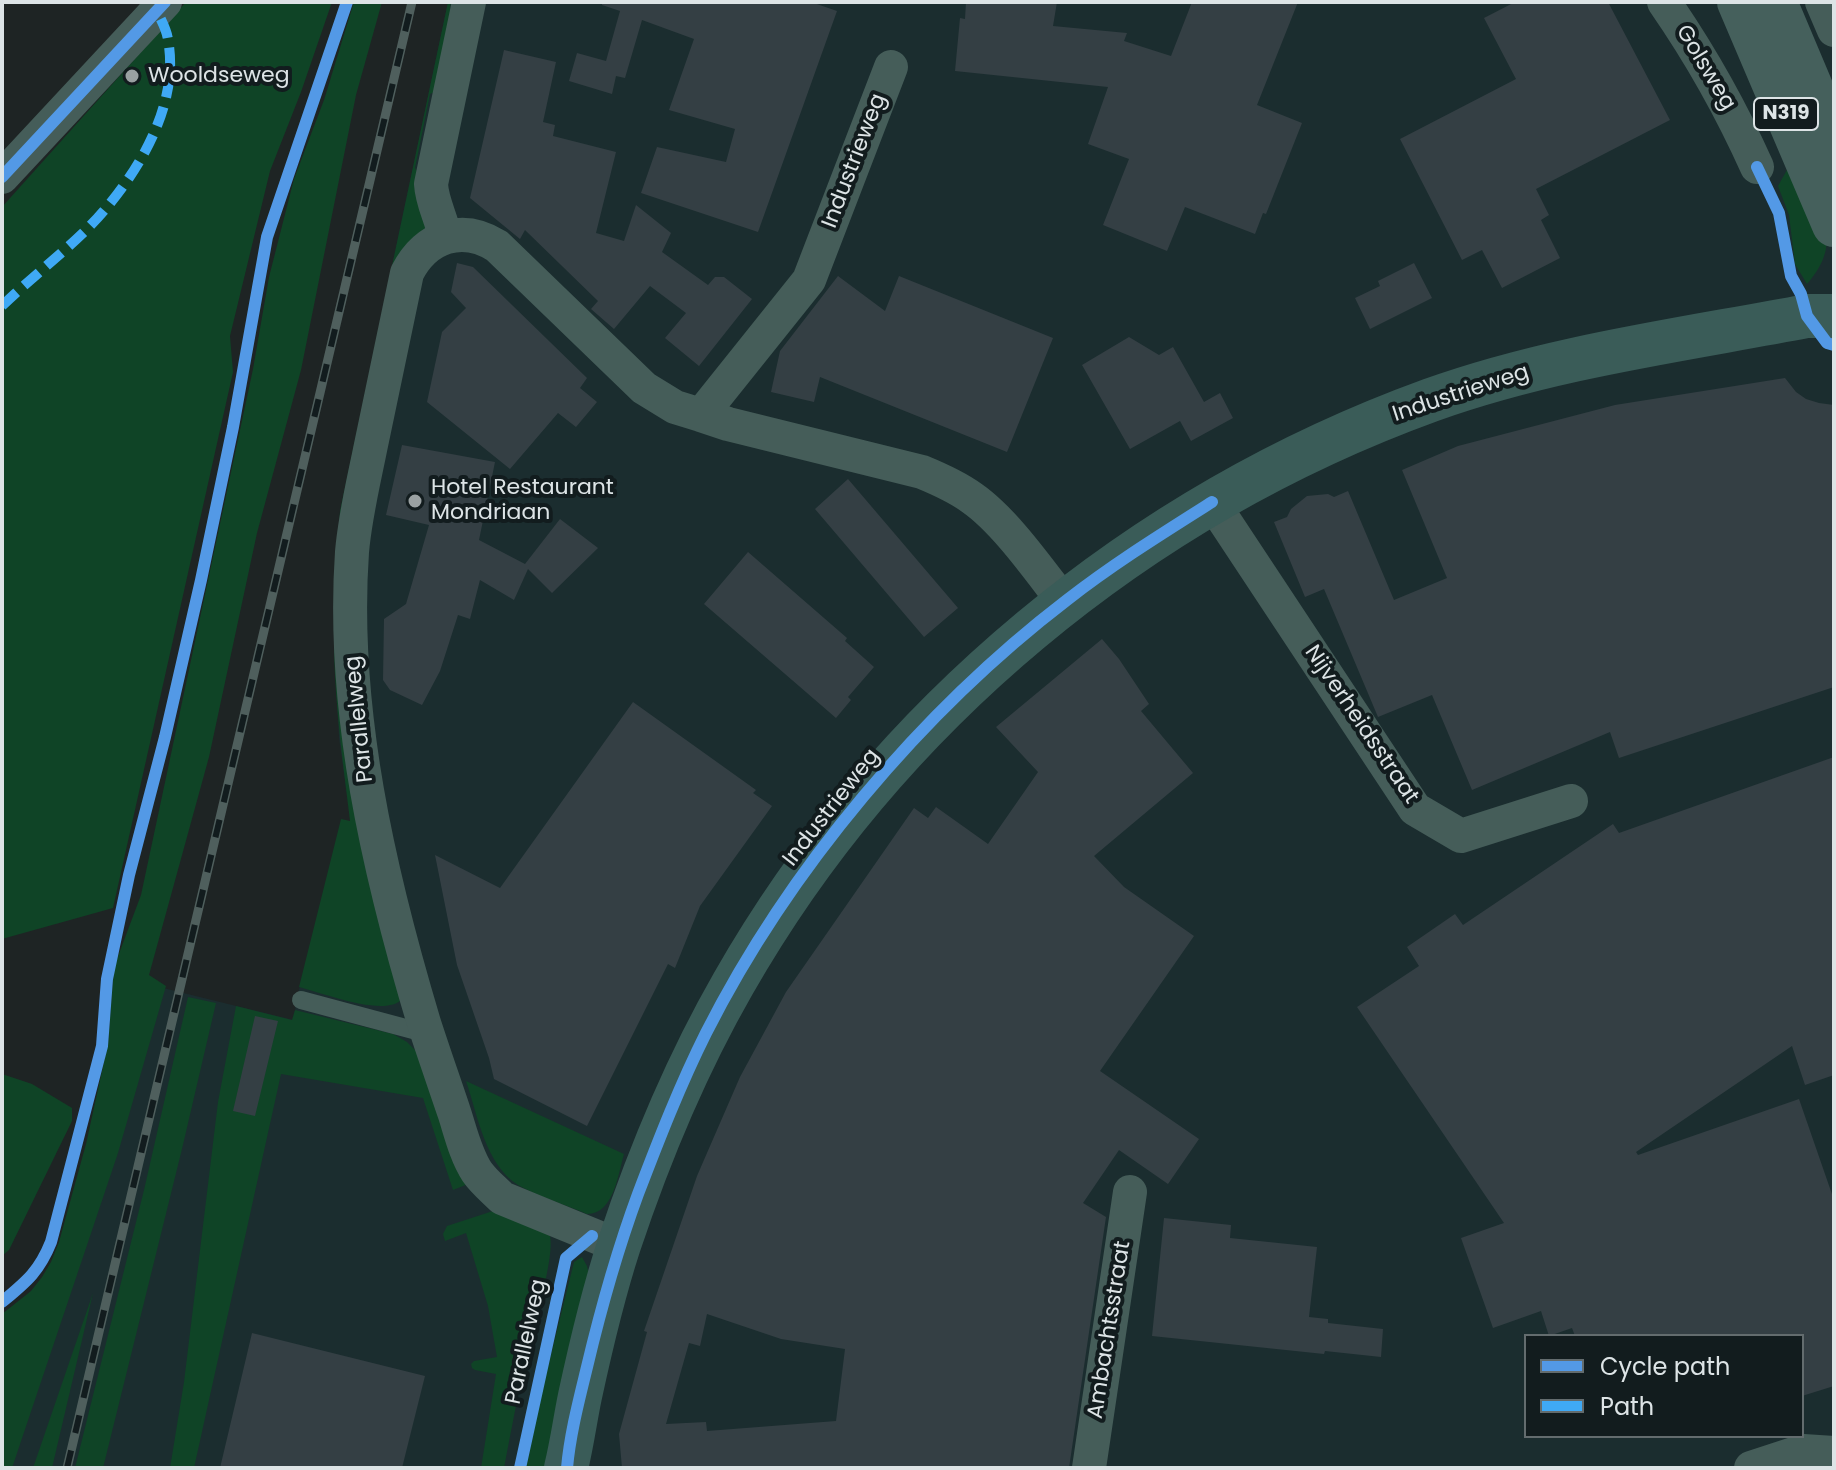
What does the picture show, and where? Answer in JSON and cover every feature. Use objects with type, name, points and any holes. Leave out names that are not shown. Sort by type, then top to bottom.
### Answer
[{"type":"main road","name":"N319","points":[[1739,2],[1834,225]]},
{"type":"main road","name":"N319","points":[[1775,2],[1834,142]]},
{"type":"street","points":[[2,177],[165,2]]},
{"type":"street","points":[[469,2],[431,184],[431,196],[445,237],[471,235],[497,246],[644,388],[675,407],[728,424],[922,472],[950,484],[974,499],[999,521],[1064,602]]},
{"type":"street","name":"Golsweg","points":[[1664,2],[1707,69],[1757,167]]},
{"type":"street","points":[[1822,2],[1834,30]]},
{"type":"street","name":"Industrieweg","points":[[701,415],[809,280],[891,67]]},
{"type":"street","name":"Parallelweg","points":[[445,237],[415,258],[407,273],[352,550],[353,676],[370,803],[384,880],[405,960],[476,1170],[502,1198],[619,1246]]},
{"type":"street","name":"Industrieweg","points":[[619,1246],[678,1092],[707,1032],[734,981],[815,859],[890,766],[940,713],[1009,648],[1064,602],[1212,502],[1278,466],[1358,429],[1432,400],[1573,360],[1825,309]]},
{"type":"street","name":"Nijverheidsstraat","points":[[1212,502],[1415,809],[1461,836],[1571,801]]},
{"type":"street","name":"Ambachtsstraat","points":[[1089,1468],[1130,1192]]},
{"type":"street","points":[[566,1467],[580,1394],[619,1246]]},
{"type":"street","points":[[1751,1468],[1803,1451],[1834,1453]]},
{"type":"lane","points":[[301,1000],[428,1034]]},
{"type":"shaded area","points":[[448,2],[1834,2],[1834,1468],[4,1468],[147,984],[293,1020],[301,980],[351,822],[339,738],[334,649],[340,511]]},
{"type":"green space","points":[[186,2],[332,2],[270,171],[230,336],[233,372],[113,908],[2,939],[2,207]]},
{"type":"green space","points":[[354,2],[382,2],[356,95],[301,370],[257,533],[209,757],[149,975],[166,986],[118,1153],[12,1468],[2,1468],[2,1314],[31,1291],[51,1262],[86,1144],[108,1044],[114,967],[141,895],[253,369],[269,277],[294,179],[324,100]]},
{"type":"green space","points":[[448,2],[451,2],[450,8],[456,19],[440,89],[430,94],[415,168],[421,177],[428,220],[342,505],[400,1001],[391,1005],[366,1005],[299,987],[341,819],[350,821],[334,648],[340,511]]},
{"type":"green space","points":[[1788,168],[1826,237],[1822,262],[1807,284],[1795,264],[1789,215],[1778,186]]},
{"type":"green space","points":[[188,997],[216,1003],[182,1149],[103,1468],[75,1468],[144,1190]]},
{"type":"green space","points":[[236,1006],[292,1020],[295,1010],[393,1034],[407,1042],[419,1054],[468,1184],[453,1190],[423,1098],[281,1074],[194,1468],[170,1468],[184,1382],[218,1102]]},
{"type":"green space","points":[[2,1074],[32,1084],[72,1108],[72,1121],[9,1250],[2,1256]]},
{"type":"green space","points":[[466,1081],[624,1154],[617,1182],[603,1207],[587,1214],[526,1189],[507,1176],[490,1152]]},
{"type":"green space","points":[[499,1209],[550,1236],[551,1246],[504,1468],[481,1468],[496,1374],[475,1370],[471,1364],[497,1357],[488,1306],[466,1233],[445,1241],[443,1234],[447,1226]]},
{"type":"green space","points":[[582,1257],[591,1284],[549,1468],[526,1468],[574,1262]]},
{"type":"green space","points":[[93,1293],[52,1468],[33,1468]]},
{"type":"building","points":[[602,2],[811,2],[837,11],[758,232],[641,193],[657,147],[726,162],[735,129],[669,110],[694,39],[642,20],[625,78],[616,76],[612,94],[569,81],[577,53],[606,61],[620,11],[602,5]]},
{"type":"building","points":[[966,2],[1057,2],[1053,26],[1127,33],[1124,41],[1171,56],[1192,2],[1298,2],[1257,105],[1302,123],[1255,234],[1185,207],[1167,251],[1103,225],[1129,159],[1088,144],[1108,87],[955,71],[960,18],[965,19]]},
{"type":"building","points":[[1515,2],[1608,2],[1670,120],[1536,189],[1549,215],[1541,220],[1560,258],[1502,288],[1482,250],[1462,260],[1400,139],[1516,79],[1484,18]]},
{"type":"building","points":[[504,50],[556,62],[543,122],[555,125],[553,136],[616,152],[596,233],[624,241],[636,205],[671,233],[662,252],[708,285],[715,277],[724,277],[752,299],[699,366],[665,338],[686,313],[650,286],[614,329],[591,309],[598,301],[525,230],[520,239],[470,198]]},
{"type":"building","points":[[457,263],[473,267],[587,378],[580,388],[597,402],[576,427],[558,413],[510,469],[427,402],[442,332],[466,308],[451,292]]},
{"type":"building","points":[[1414,263],[1432,298],[1370,329],[1355,298],[1380,286],[1378,281]]},
{"type":"building","points":[[838,276],[885,311],[899,276],[1053,338],[1007,452],[820,377],[814,402],[771,392],[780,351]]},
{"type":"building","points":[[1129,337],[1159,355],[1173,347],[1204,402],[1220,393],[1233,418],[1191,441],[1180,421],[1130,449],[1082,365]]},
{"type":"building","points":[[1785,378],[1806,399],[1834,405],[1834,687],[1619,758],[1610,732],[1472,790],[1432,695],[1378,717],[1324,589],[1305,597],[1274,522],[1287,517],[1291,509],[1307,496],[1328,494],[1334,497],[1348,491],[1394,600],[1447,578],[1402,470],[1458,446],[1615,405]]},
{"type":"building","points":[[402,445],[495,462],[479,540],[525,564],[560,519],[598,548],[552,593],[528,569],[514,600],[480,580],[470,619],[458,615],[440,671],[422,705],[390,690],[383,680],[384,619],[406,604],[429,525],[386,515]]},
{"type":"building","points":[[848,479],[958,608],[924,637],[815,509]]},
{"type":"building","points":[[748,552],[847,638],[845,641],[874,667],[848,697],[851,700],[836,718],[704,604]]},
{"type":"building","points":[[1102,639],[1149,704],[1141,711],[1193,773],[1094,856],[1124,887],[1194,936],[1100,1071],[1199,1139],[1168,1184],[1119,1150],[1083,1203],[1106,1217],[1069,1468],[622,1468],[619,1434],[647,1332],[644,1331],[697,1176],[740,1077],[786,992],[914,808],[928,818],[936,807],[988,844],[1038,772],[996,727]],"holes":[[[707,1314],[781,1339],[845,1349],[836,1421],[707,1431],[706,1422],[666,1424],[689,1343],[700,1346]]]},
{"type":"building","points":[[633,702],[756,790],[753,793],[772,806],[700,906],[675,968],[668,964],[587,1126],[494,1079],[457,965],[435,855],[500,888]]},
{"type":"building","points":[[1834,757],[1834,1075],[1805,1085],[1792,1046],[1636,1152],[1638,1155],[1799,1099],[1834,1200],[1834,1386],[1804,1395],[1804,1334],[1574,1334],[1572,1328],[1548,1334],[1541,1311],[1493,1328],[1461,1238],[1504,1223],[1357,1007],[1419,966],[1407,947],[1455,914],[1463,925],[1613,824],[1619,833]]},
{"type":"building","points":[[255,1016],[278,1021],[255,1116],[233,1111]]},
{"type":"building","points":[[1164,1218],[1231,1225],[1230,1238],[1317,1247],[1309,1317],[1328,1319],[1328,1323],[1383,1329],[1381,1357],[1152,1336]]},
{"type":"building","points":[[252,1333],[425,1376],[402,1468],[220,1468]]},
{"type":"railway","points":[[67,1468],[412,2]]},
{"type":"marked path","points":[[2,306],[103,212],[149,144],[160,118],[170,66],[167,36],[157,11]]},
{"type":"cycle path","points":[[2,177],[165,2]]},
{"type":"cycle path","points":[[2,1302],[31,1276],[51,1242],[102,1046],[107,979],[129,875],[201,580],[233,427],[267,237],[347,2]]},
{"type":"cycle path","points":[[1757,167],[1779,213],[1791,276],[1801,294],[1807,316],[1827,343],[1834,345]]},
{"type":"cycle path","points":[[567,1468],[575,1417],[598,1323],[638,1194],[706,1033],[739,972],[777,912],[818,853],[863,797],[961,691],[1084,587],[1212,502]]},
{"type":"cycle path","points":[[520,1468],[566,1258],[592,1236]]},
{"type":"place","name":"Wooldseweg","points":[[132,76]]},
{"type":"place","name":"Hotel Restaurant Mondriaan","points":[[415,501]]}]
